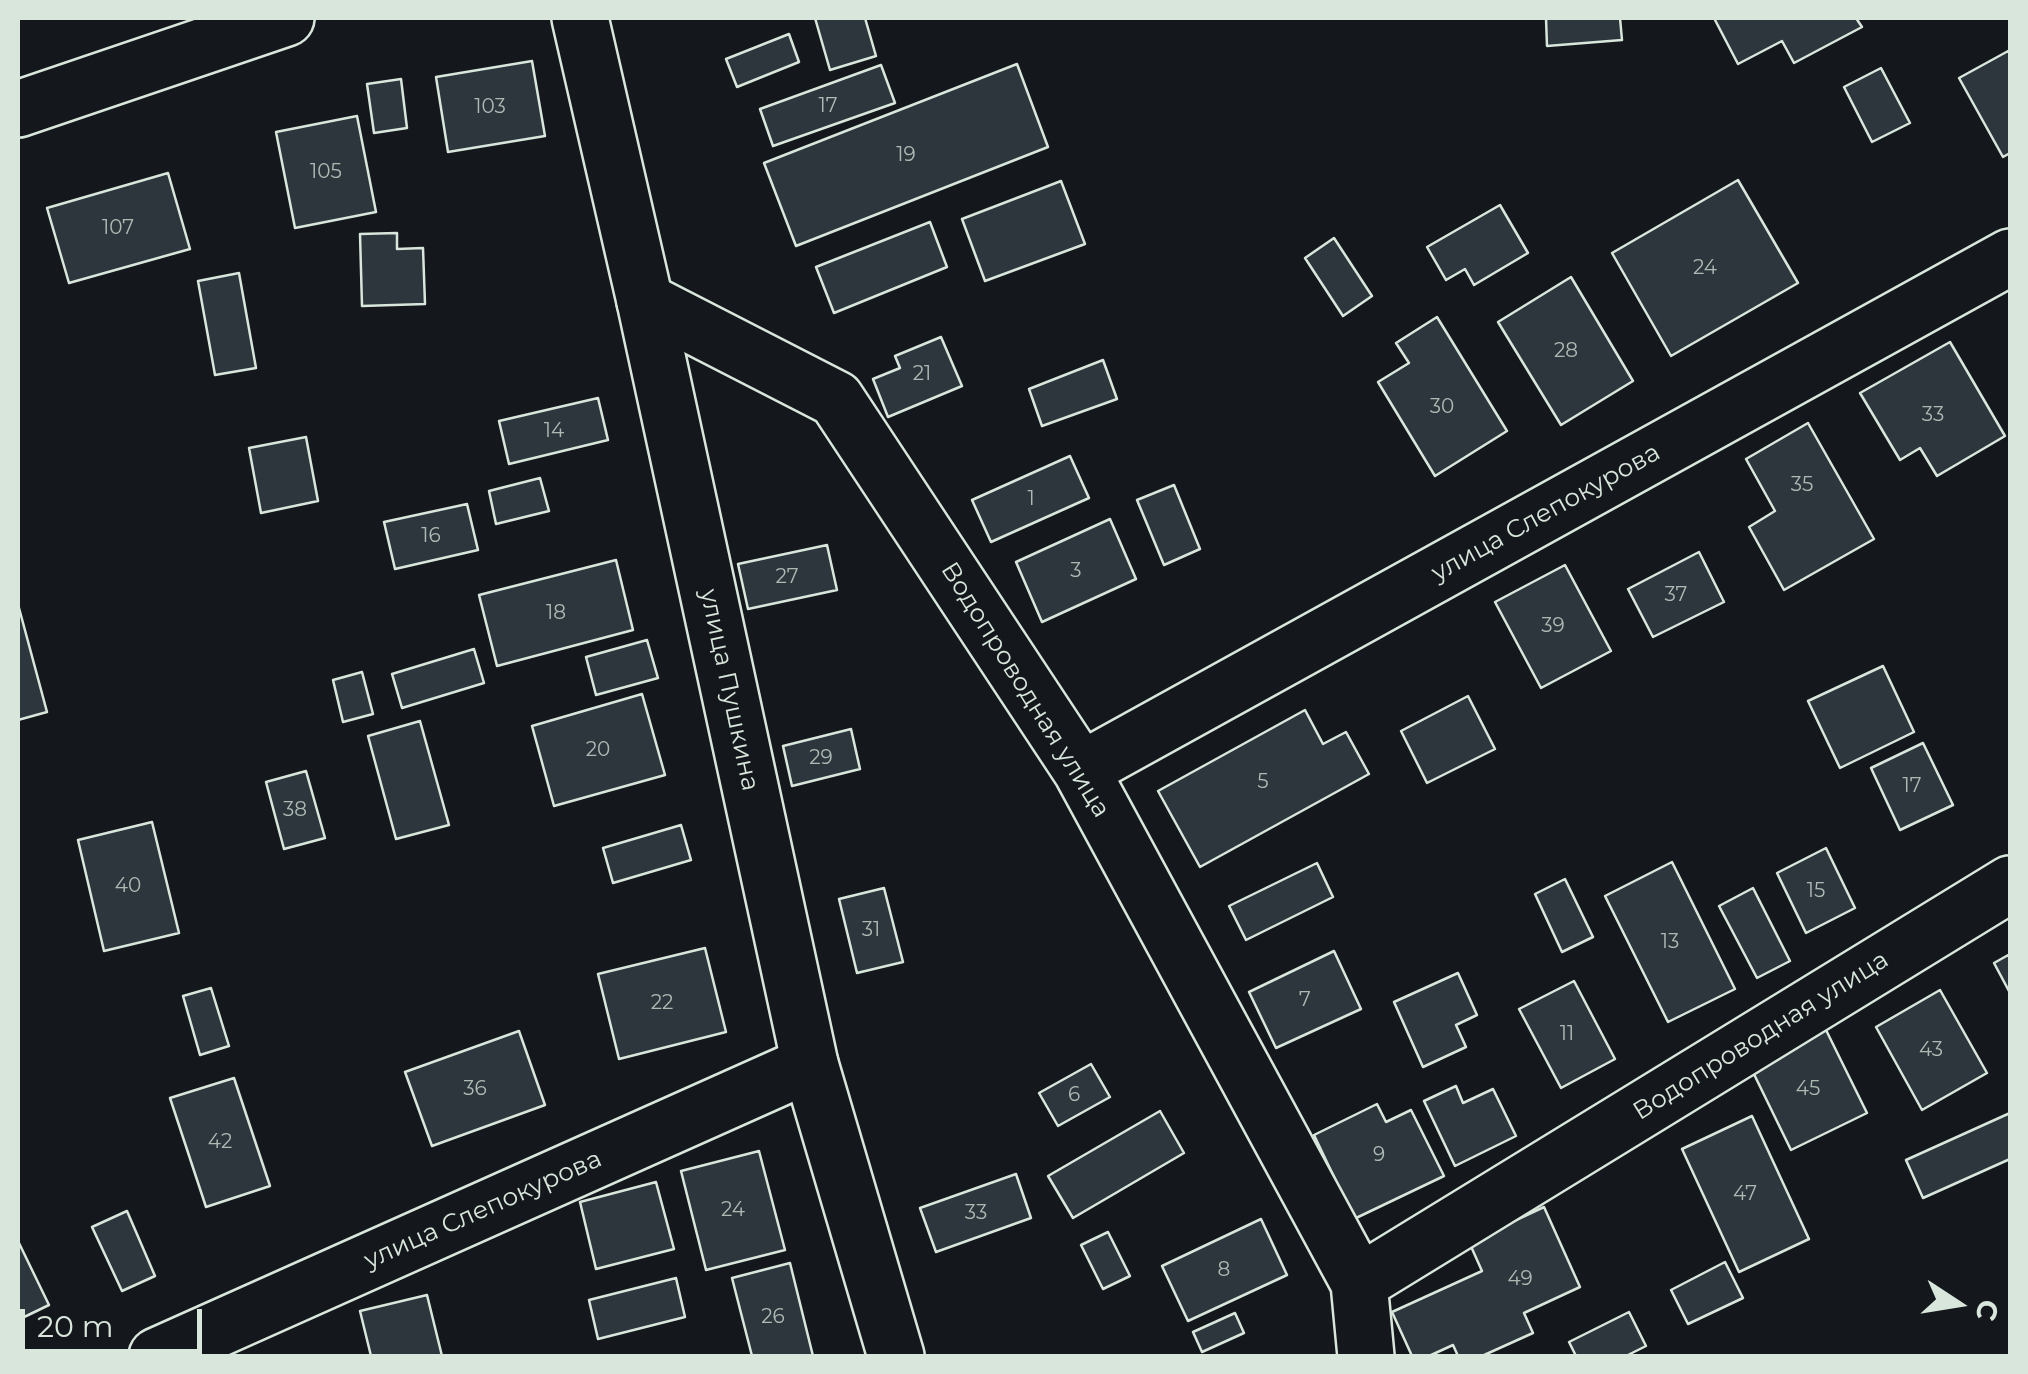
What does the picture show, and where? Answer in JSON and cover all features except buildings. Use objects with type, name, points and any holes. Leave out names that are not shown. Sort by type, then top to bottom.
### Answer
[{"type":"street","points":[[18,109],[286,18]]},
{"type":"street","name":"улица Пушкина","points":[[580,18],[810,1064],[896,1356]]},
{"type":"street","name":"улица Слепокурова","points":[[1081,770],[2010,257]]},
{"type":"street","name":"Водопроводная улица","points":[[645,300],[836,399],[1081,770],[1359,1283],[1366,1356]]},
{"type":"street","name":"Водопроводная улица","points":[[1359,1283],[2010,884]]},
{"type":"street","name":"улица Слепокурова","points":[[156,1356],[810,1064]]}]
